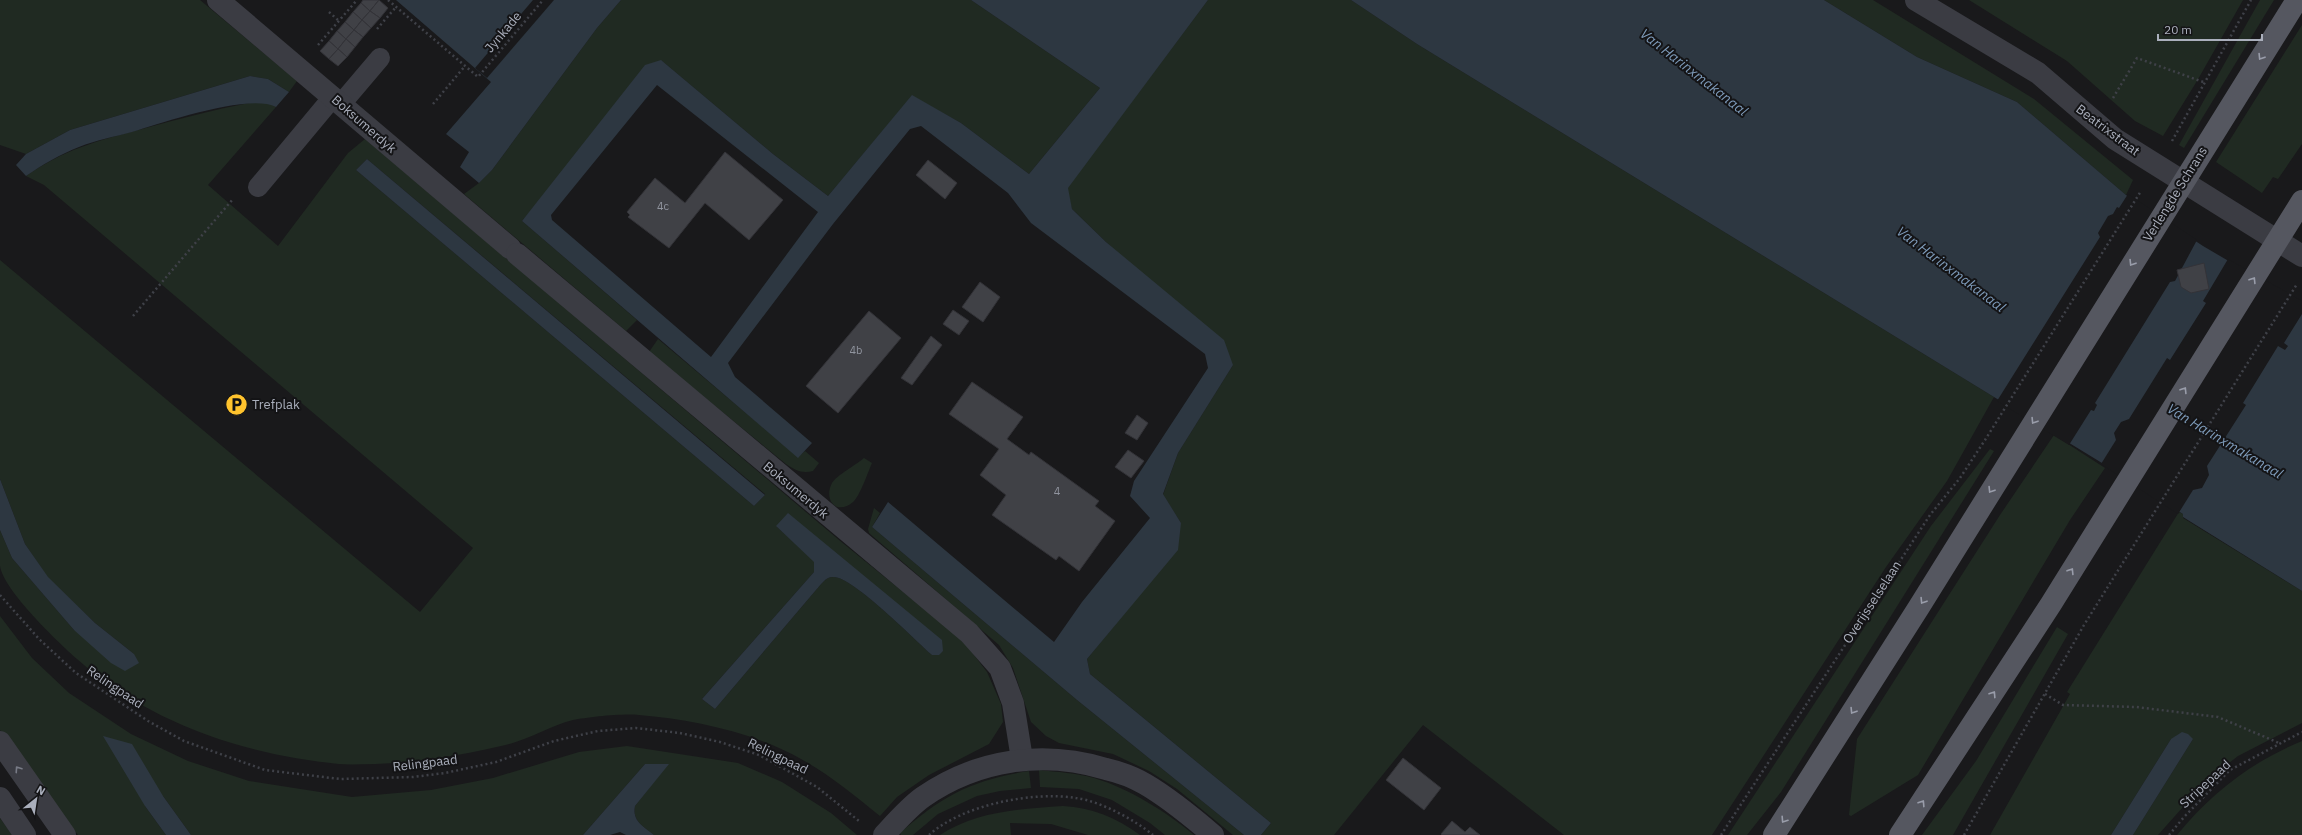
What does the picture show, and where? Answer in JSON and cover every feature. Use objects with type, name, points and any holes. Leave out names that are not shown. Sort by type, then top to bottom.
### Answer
[{"type":"main road","name":"Verlengde Schrans","points":[[1774,835],[2297,0]]},
{"type":"main road","points":[[1900,835],[2051,604],[2297,209]]},
{"type":"street","name":"Boksumerdyk","points":[[218,0],[513,251],[969,633],[1000,668],[1013,703],[1022,759]]},
{"type":"street","name":"Beatrixstraat","points":[[1916,0],[2038,73],[2115,139],[2302,256]]},
{"type":"street","points":[[0,742],[65,835]]},
{"type":"street","points":[[884,835],[922,798],[945,784],[970,772],[1022,759],[1056,758],[1086,763],[1116,772],[1145,784],[1213,835]]},
{"type":"street","points":[[0,798],[25,835]]},
{"type":"lane","points":[[258,187],[337,101],[380,58]]},
{"type":"path","points":[[317,46],[357,0]]},
{"type":"path","points":[[388,0],[465,66],[433,104]]},
{"type":"path","name":"Jynkade","points":[[465,66],[478,77],[543,0]]},
{"type":"path","points":[[2171,142],[2206,83],[2251,0]]},
{"type":"path","points":[[373,34],[396,7]]},
{"type":"path","points":[[329,12],[339,21]]},
{"type":"path","points":[[2097,124],[2137,58],[2206,83]]},
{"type":"path","points":[[133,316],[241,189],[258,187]]},
{"type":"path","name":"Overijsselselaan","points":[[1720,835],[1930,515],[1960,478],[1985,440],[2142,189]]},
{"type":"path","points":[[1964,835],[2046,694],[2084,625],[2298,283]]},
{"type":"path","name":"Relingpaad","points":[[0,595],[39,639],[76,673],[141,717],[184,741],[265,770],[340,779],[413,777],[445,773],[496,762],[554,741],[598,731],[636,728],[693,736],[720,742],[759,755],[817,787],[865,825]]},
{"type":"path","points":[[2046,694],[2063,705],[2136,707],[2218,717],[2279,743]]},
{"type":"path","name":"Stripepaad","points":[[2169,835],[2230,770],[2302,732]]},
{"type":"path","points":[[929,835],[941,824],[967,811],[995,803],[1051,797],[1077,798],[1109,809],[1153,835]]},
{"type":"shaded area","points":[[0,0],[200,0],[297,81],[289,92],[268,79],[250,76],[70,130],[26,154],[0,145]]},
{"type":"shaded area","points":[[621,0],[971,0],[1100,88],[1029,174],[961,123],[912,96],[828,196],[773,154],[662,61],[522,221],[637,320],[626,331],[464,194],[479,183],[492,170],[597,28]]},
{"type":"shaded area","points":[[1208,0],[1351,0],[1417,44],[1994,397],[1947,481],[1886,567],[1712,835],[1564,835],[1423,725],[1334,835],[1261,835],[1271,823],[1090,674],[1087,659],[1114,626],[1181,523],[1163,495],[1178,453],[1233,365],[1072,209],[1067,188]]},
{"type":"shaded area","points":[[1824,0],[1873,0],[2034,99],[2133,180],[2126,195],[2017,102],[1917,57]]},
{"type":"shaded area","points":[[1969,0],[2243,0],[2197,81],[2163,136],[2135,121],[2067,61]]},
{"type":"shaded area","points":[[2260,0],[2274,0],[2184,148],[2179,145]]},
{"type":"shaded area","points":[[2302,25],[2302,144],[2278,179],[2273,177],[2262,193],[2216,162]]},
{"type":"shaded area","points":[[249,103],[269,103],[276,107],[208,185],[278,246],[348,153],[365,139],[839,540],[964,642],[987,672],[1001,704],[1003,722],[989,744],[929,775],[897,797],[880,816],[842,786],[801,759],[764,742],[744,735],[701,724],[659,717],[615,715],[573,720],[511,744],[470,753],[407,762],[339,764],[304,760],[269,753],[234,744],[200,732],[167,718],[135,701],[105,682],[77,659],[45,629],[21,602],[11,589],[0,566],[0,530],[12,558],[74,630],[134,654],[95,623],[48,578],[25,544],[0,479],[0,260],[420,612],[473,548],[44,185],[26,176],[68,152],[96,142],[182,118]],"holes":[[[367,159],[765,494],[765,495],[754,506],[356,170]],[[776,526],[943,651],[932,655],[883,610],[854,586],[842,579],[830,577],[821,584],[715,709],[702,699],[814,572],[815,562]]]},
{"type":"shaded area","points":[[658,339],[798,457],[805,451],[819,463],[813,471],[799,471],[786,464],[649,352]]},
{"type":"shaded area","points":[[2054,435],[2105,468],[2070,520],[1918,775],[1851,816],[1849,815],[1857,739],[2000,515]]},
{"type":"shaded area","points":[[1990,449],[1994,451],[1781,792],[1747,835],[1728,835],[1931,526]]},
{"type":"shaded area","points":[[864,458],[872,463],[864,484],[856,499],[847,506],[837,507],[830,500],[829,495],[832,483]]},
{"type":"shaded area","points":[[874,508],[880,513],[872,527],[1077,700],[1244,835],[1233,835],[1177,789],[1149,771],[1113,754],[1059,743],[1046,736],[1031,722],[1013,668],[999,645],[869,533],[868,529]]},
{"type":"shaded area","points":[[2179,512],[2183,514],[2183,518],[2302,591],[2302,723],[2238,756],[2207,780],[2158,835],[2133,835],[2193,739],[2171,739],[2111,835],[1990,835],[2070,694],[2067,692]]},
{"type":"shaded area","points":[[0,616],[32,658],[69,693],[131,734],[188,761],[249,781],[352,797],[431,790],[493,778],[579,752],[627,746],[738,763],[782,782],[831,813],[857,835],[654,835],[639,823],[635,816],[635,806],[668,764],[645,764],[583,835],[191,835],[163,796],[145,806],[166,835],[78,835],[0,730]]},
{"type":"shaded area","points":[[2057,627],[2068,634],[1953,835],[1922,835],[1976,761]]},
{"type":"shaded area","points":[[2302,741],[2302,835],[2177,835],[2204,805],[2234,780],[2267,758]]},
{"type":"shaded area","points":[[1039,770],[1087,776],[1121,788],[1159,809],[1194,835],[1165,835],[1150,823],[1112,800],[1079,789],[1040,787]]},
{"type":"shaded area","points":[[1029,771],[1031,788],[1000,791],[977,796],[938,814],[913,835],[901,835],[900,833],[930,809],[959,791],[991,779]]},
{"type":"shaded area","points":[[1063,806],[1103,814],[1122,823],[1140,835],[1088,835],[1051,824],[1010,823],[1011,835],[940,835],[954,827],[984,816],[1015,810]]},
{"type":"shaded area","points":[[0,818],[12,835],[0,835]]},
{"type":"water","points":[[396,0],[621,0],[597,28],[492,170],[479,183],[460,167],[469,152],[446,134],[491,82]]},
{"type":"water","points":[[971,0],[1208,0],[1068,188],[1072,209],[1106,242],[1224,340],[1233,365],[1178,453],[1163,494],[1181,523],[1178,550],[1087,659],[1090,674],[1271,823],[1261,835],[1244,835],[1077,700],[872,527],[888,502],[1054,642],[1082,602],[1150,518],[1130,496],[1134,481],[1208,368],[1205,354],[1031,223],[1008,193],[921,126],[910,129],[833,224],[728,363],[735,377],[812,443],[798,458],[522,221],[645,65],[661,60],[773,154],[828,196],[912,95],[961,123],[1029,174],[1100,88]],"holes":[[[657,85],[818,212],[711,357],[552,220],[551,215]]]},
{"type":"water","name":"Van Harinxmakanaal","points":[[1351,0],[1824,0],[1917,57],[2017,102],[2126,195],[2203,246],[2302,304],[2302,591],[2183,517],[2183,514],[2102,463],[1417,44]]},
{"type":"water","points":[[250,76],[268,79],[289,92],[276,107],[263,104],[226,106],[184,116],[132,132],[92,142],[59,156],[26,176],[16,165],[26,154],[70,130]]},
{"type":"water","points":[[367,159],[765,495],[754,506],[356,170]]},
{"type":"water","points":[[0,479],[25,544],[48,577],[95,623],[134,654],[139,663],[125,671],[111,663],[74,630],[12,558],[0,530]]},
{"type":"water","points":[[788,513],[942,640],[943,651],[939,655],[932,655],[883,610],[854,586],[842,579],[830,577],[821,584],[715,709],[702,699],[814,572],[814,562],[776,526]]},
{"type":"water","points":[[2182,732],[2188,734],[2193,739],[2133,835],[2111,835],[2171,739]]},
{"type":"water","points":[[103,736],[132,744],[163,796],[191,835],[166,835],[145,806]]},
{"type":"water","points":[[645,764],[669,764],[635,806],[635,816],[639,823],[654,835],[626,835],[620,832],[610,835],[583,835]]},
{"type":"pier","points":[[533,0],[554,0],[487,78],[475,68]]},
{"type":"pier","points":[[2128,194],[2197,240],[2175,281],[2170,282],[2095,403],[2097,405],[2094,411],[2091,410],[2069,445],[1997,401],[2100,237],[2098,233],[2108,216],[2113,214],[2117,207],[2119,208]]},
{"type":"pier","points":[[2228,259],[2302,301],[2302,314],[2284,343],[2288,346],[2285,350],[2278,346],[2243,403],[2246,405],[2207,466],[2209,475],[2202,488],[2193,490],[2178,514],[2101,464],[2116,440],[2114,433],[2121,422],[2129,419],[2167,358],[2170,360],[2206,303],[2203,301]]},
{"type":"building","points":[[363,0],[379,0],[370,11],[361,3]]},
{"type":"building","points":[[379,0],[388,8],[380,18],[370,11]]},
{"type":"building","points":[[361,3],[370,11],[362,20],[353,12]]},
{"type":"building","points":[[370,11],[380,18],[371,28],[362,20]]},
{"type":"building","points":[[353,12],[362,20],[354,30],[345,22]]},
{"type":"building","points":[[362,20],[371,28],[363,37],[354,30]]},
{"type":"building","points":[[345,22],[354,30],[346,39],[337,31]]},
{"type":"building","points":[[354,30],[363,37],[355,47],[346,39]]},
{"type":"building","points":[[337,31],[346,39],[338,49],[329,41]]},
{"type":"building","points":[[346,39],[355,47],[347,57],[338,49]]},
{"type":"building","points":[[329,41],[338,49],[329,59],[320,51]]},
{"type":"building","points":[[338,49],[347,57],[338,66],[329,59]]},
{"type":"building","points":[[725,152],[783,200],[749,240],[705,203],[669,248],[628,217],[630,215],[627,212],[655,178],[685,203]]},
{"type":"building","points":[[928,160],[957,183],[945,199],[916,175]]},
{"type":"building","points":[[2204,263],[2209,289],[2191,293],[2181,287],[2177,270]]},
{"type":"building","points":[[980,282],[1000,297],[983,322],[962,307]]},
{"type":"building","points":[[953,310],[969,321],[959,335],[943,324]]},
{"type":"building","points":[[869,311],[901,338],[838,413],[806,386]]},
{"type":"building","points":[[931,336],[942,345],[912,385],[901,378]]},
{"type":"building","points":[[972,382],[1023,417],[1007,439],[1029,455],[1031,452],[1099,501],[1095,506],[1115,521],[1079,571],[1059,556],[1056,560],[992,515],[1006,495],[980,475],[999,449],[949,414]]},
{"type":"building","points":[[1137,415],[1148,423],[1137,440],[1125,433]]},
{"type":"building","points":[[1128,450],[1144,461],[1131,478],[1115,467]]},
{"type":"building","points":[[1403,758],[1441,788],[1424,810],[1386,780]]},
{"type":"building","points":[[1452,821],[1465,832],[1470,827],[1480,835],[1442,835],[1441,834]]},
{"type":"place","name":"Trefplak","points":[[237,404]]}]
